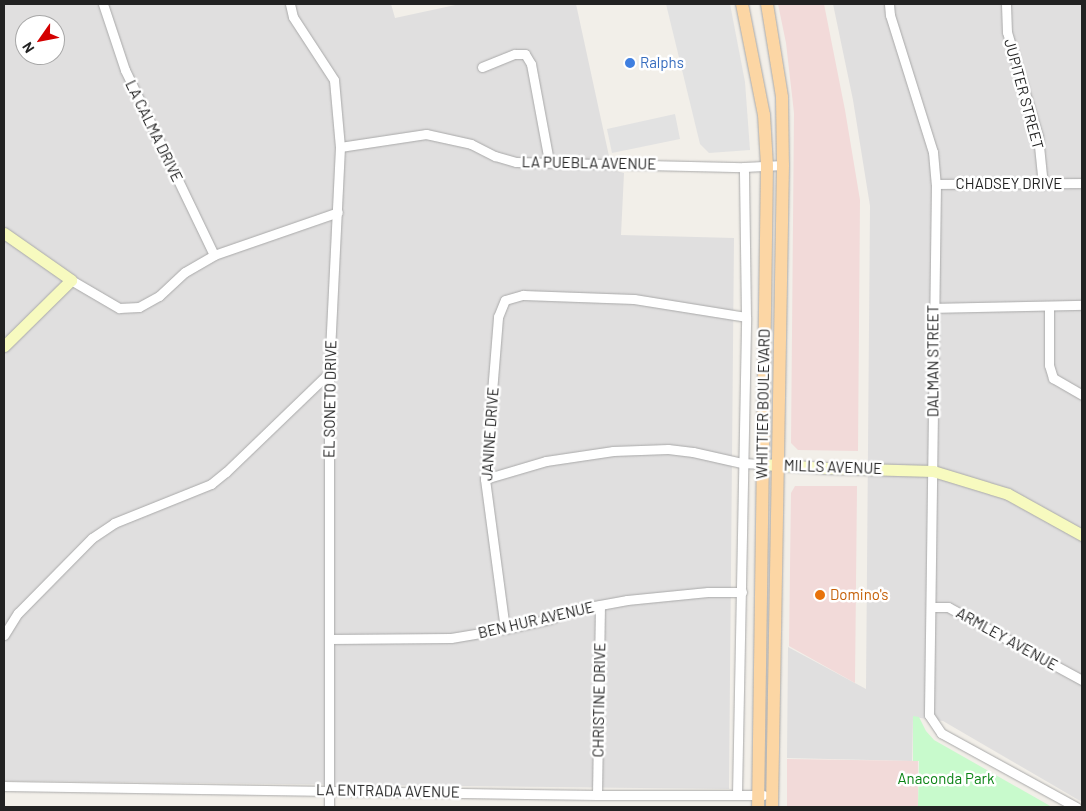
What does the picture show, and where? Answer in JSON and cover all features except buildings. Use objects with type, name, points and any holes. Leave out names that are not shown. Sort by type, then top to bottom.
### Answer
[{"type":"main road","name":"WHITTIER BOULEVARD","points":[[742,4],[764,115],[768,166],[758,801]]},
{"type":"main road","name":"WHITTIER BOULEVARD","points":[[767,4],[782,97],[783,165],[772,801]]},
{"type":"street","name":"LA CALMA DRIVE","points":[[104,4],[125,70],[214,255]]},
{"type":"street","name":"EL SONETO DRIVE","points":[[290,4],[293,17],[334,80],[340,147],[329,373],[329,807]]},
{"type":"street","name":"DALMAN STREET","points":[[889,4],[890,16],[933,152],[936,184],[929,714],[940,733],[1076,807]]},
{"type":"street","name":"JUPITER STREET","points":[[1006,4],[1007,32],[1038,136],[1043,185]]},
{"type":"street","points":[[482,67],[515,54],[525,54],[531,64],[549,161]]},
{"type":"street","name":"LA PUEBLA AVENUE","points":[[340,147],[426,134],[471,144],[495,156],[516,162],[549,161],[744,167],[783,165]]},
{"type":"street","name":"WHITTIER BOULEVARD","points":[[737,795],[746,317],[744,167]]},
{"type":"street","name":"CHADSEY DRIVE","points":[[936,184],[1043,185],[1082,183]]},
{"type":"street","points":[[4,233],[71,280],[118,308],[139,307],[159,296],[185,272],[214,255],[338,212]]},
{"type":"street","points":[[4,346],[9,334],[71,280]]},
{"type":"street","name":"JANINE DRIVE","points":[[505,629],[485,479],[498,317],[505,300],[523,295],[634,298],[746,317]]},
{"type":"street","points":[[933,308],[1082,305]]},
{"type":"street","points":[[1049,306],[1049,365],[1053,378],[1082,395]]},
{"type":"street","points":[[4,635],[18,613],[92,538],[114,523],[211,484],[226,472],[329,373]]},
{"type":"street","name":"MILLS AVENUE","points":[[485,479],[546,461],[613,452],[668,449],[693,452],[742,463],[933,471],[1008,494],[1082,535]]},
{"type":"street","name":"BEN HUR AVENUE","points":[[329,639],[451,638],[505,629],[600,605],[654,596],[742,592]]},
{"type":"street","name":"CHRISTINE DRIVE","points":[[597,795],[600,605]]},
{"type":"street","name":"ARMLEY AVENUE","points":[[930,607],[948,607],[1082,680]]},
{"type":"street","name":"LA ENTRADA AVENUE","points":[[4,786],[597,795],[737,795],[758,801],[772,801]]},
{"type":"shaded area","points":[[4,4],[391,4],[395,18],[460,4],[576,4],[612,170],[624,173],[621,235],[734,238],[729,789],[4,781]]},
{"type":"shaded area","points":[[666,4],[730,4],[745,82],[750,150],[709,153],[700,144]]},
{"type":"shaded area","points":[[778,4],[824,4],[845,110],[860,200],[858,451],[798,450],[791,443],[794,113],[786,43]]},
{"type":"shaded area","points":[[833,4],[1082,4],[1082,802],[943,721],[913,717],[912,761],[787,758],[788,647],[866,689],[870,206],[853,100]]},
{"type":"shaded area","points":[[675,114],[680,139],[612,153],[607,129]]},
{"type":"shaded area","points":[[795,486],[857,486],[855,683],[789,646],[791,493]]},
{"type":"shaded area","points":[[787,759],[918,761],[918,807],[787,807]]},
{"type":"green space","name":"Anaconda Park","points":[[913,716],[919,717],[926,731],[934,740],[1052,807],[918,807],[919,761],[913,761]]},
{"type":"place","name":"Ralphs","points":[[630,63]]},
{"type":"place","name":"Domino's","points":[[820,595]]}]
